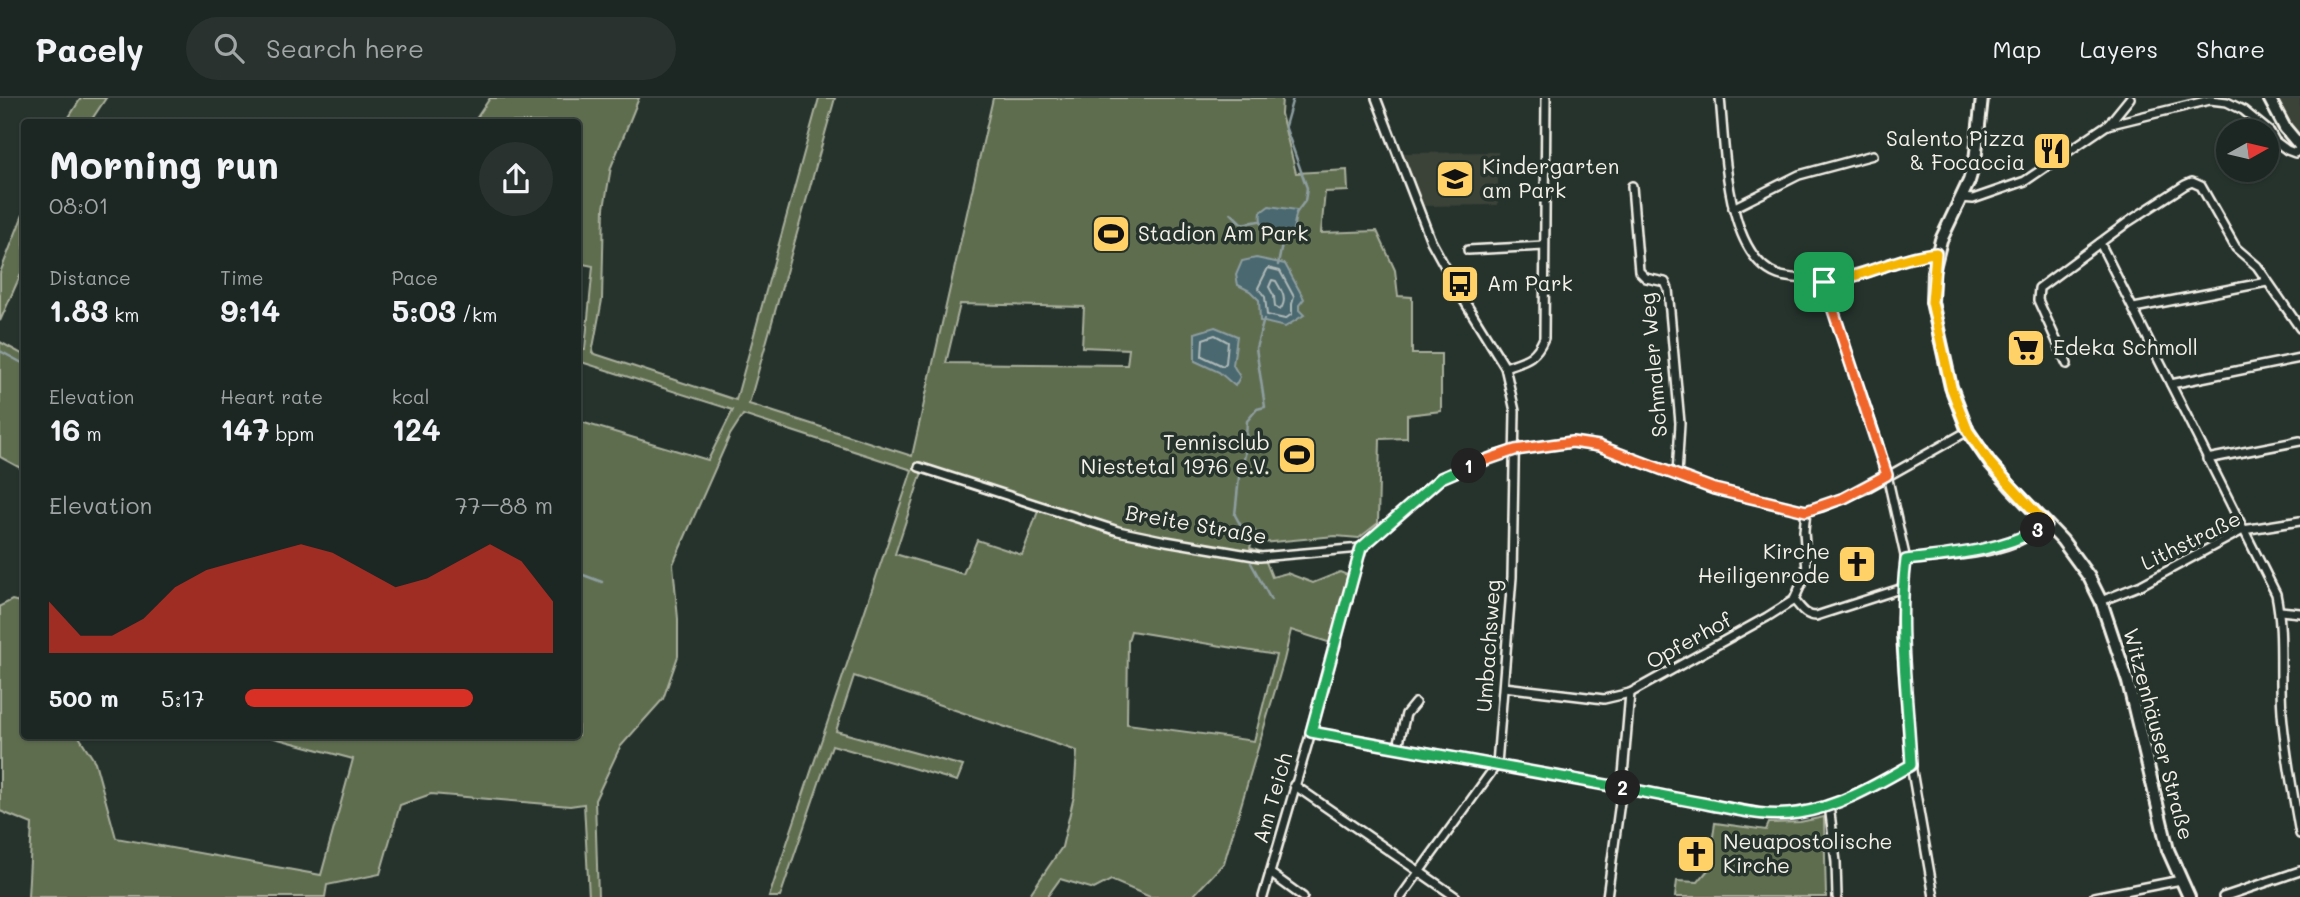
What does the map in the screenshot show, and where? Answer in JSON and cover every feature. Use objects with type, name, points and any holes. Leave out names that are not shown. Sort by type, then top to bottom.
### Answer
[{"type":"main road","name":"Witzenhäuser Straße","points":[[1982,98],[1975,160],[1969,181],[1936,253],[1932,302],[1951,387],[1968,431],[1990,463],[2074,555],[2101,601],[2128,682],[2168,850],[2189,897]]},
{"type":"main road","points":[[2269,98],[2285,128],[2300,148]]},
{"type":"street","name":"Umbachsweg","points":[[1376,98],[1431,241],[1505,367],[1515,411],[1512,577],[1497,764]]},
{"type":"street","points":[[1505,367],[1538,352],[1544,338],[1546,98]]},
{"type":"street","points":[[1720,98],[1733,208],[1757,261],[1777,274],[1824,282],[1842,280],[1936,253]]},
{"type":"street","points":[[1961,198],[1973,199],[2025,181],[2107,125],[2130,98]]},
{"type":"street","points":[[2107,125],[2210,100],[2227,102],[2260,123],[2275,141],[2287,150],[2295,153],[2300,148]]},
{"type":"street","points":[[1733,208],[1799,175],[1873,155]]},
{"type":"street","points":[[2067,364],[2038,300],[2037,291],[2128,222],[2192,182],[2202,186],[2235,248],[2257,266],[2300,328]]},
{"type":"street","name":"Schmaler Weg","points":[[1632,186],[1639,271],[1646,278],[1665,282],[1668,289],[1680,424],[1677,475]]},
{"type":"street","points":[[2100,243],[2276,594],[2280,611],[2284,732],[2300,834]]},
{"type":"street","points":[[1468,250],[1544,246]]},
{"type":"street","points":[[1824,282],[1887,475],[1906,560],[1901,635],[1911,765],[1934,897]]},
{"type":"street","points":[[2134,308],[2267,282]]},
{"type":"street","points":[[2171,384],[2300,358]]},
{"type":"street","points":[[1361,548],[1441,478],[1515,450],[1572,442],[1599,446],[1714,489],[1806,511],[1844,498],[1968,431]]},
{"type":"street","points":[[2207,459],[2300,441]]},
{"type":"street","name":"Breite Straße","points":[[919,467],[1118,531],[1166,541],[1260,557],[1361,548]]},
{"type":"street","points":[[1806,511],[1804,531],[1807,571],[1794,600],[1809,616],[1903,588]]},
{"type":"street","name":"Lithstraße","points":[[2101,601],[2141,585],[2243,530],[2300,522]]},
{"type":"street","points":[[1906,560],[1976,552],[2007,545],[2040,530],[2046,524]]},
{"type":"street","name":"Am Teich","points":[[1263,897],[1361,548]]},
{"type":"street","name":"Opferhof","points":[[1504,687],[1604,699],[1630,693],[1794,600]]},
{"type":"street","points":[[2280,611],[2300,613]]},
{"type":"street","points":[[1607,897],[1622,788],[1630,693]]},
{"type":"street","points":[[1398,746],[1406,714],[1415,703]]},
{"type":"street","points":[[1311,732],[1770,815],[1800,813],[1829,806],[1870,788],[1911,765]]},
{"type":"street","points":[[1401,897],[1497,764]]},
{"type":"street","points":[[1294,785],[1456,897]]},
{"type":"street","points":[[1829,806],[1838,897]]},
{"type":"street","points":[[2223,897],[2300,871]]},
{"type":"street","points":[[1270,873],[1303,897]]},
{"type":"street","points":[[2094,897],[2181,880]]},
{"type":"shaded area","points":[[2281,98],[2300,98],[2300,135],[2277,104]]},
{"type":"shaded area","name":"Kindergarten am Park","points":[[1498,152],[1498,205],[1422,206],[1404,153]]},
{"type":"green space","points":[[81,98],[106,98],[92,119],[68,119]]},
{"type":"green space","points":[[490,98],[639,98],[611,167],[604,208],[602,300],[592,353],[736,400],[819,98],[835,98],[749,404],[912,456],[993,98],[1282,98],[1281,114],[1296,173],[1347,170],[1348,191],[1325,192],[1321,233],[1377,231],[1395,270],[1398,296],[1412,297],[1412,354],[1441,354],[1441,411],[1407,415],[1407,438],[1380,439],[1378,523],[1359,538],[1335,536],[1261,543],[1255,531],[1250,548],[1262,552],[1272,577],[1287,573],[1313,583],[1340,572],[1350,576],[1331,643],[1291,630],[1224,863],[1192,897],[1150,897],[1111,880],[1094,889],[1060,879],[1047,897],[1028,897],[1062,847],[1074,796],[1077,751],[854,676],[836,731],[963,766],[957,781],[832,745],[780,897],[769,897],[912,470],[743,415],[730,435],[673,564],[678,656],[663,699],[620,747],[595,800],[598,897],[589,897],[584,804],[570,806],[431,794],[400,805],[380,874],[327,885],[325,897],[28,897],[32,824],[0,811],[0,606],[12,600],[21,602],[21,739],[81,739],[95,762],[116,838],[321,875],[353,759],[278,739],[581,739],[581,422],[708,460],[733,410],[581,362],[581,349],[585,349],[593,266],[581,264],[581,119],[476,119]],"holes":[[[960,304],[1084,307],[1082,347],[1129,349],[1127,365],[946,363]],[[922,472],[1038,511],[1022,555],[977,540],[963,574],[895,554]],[[1131,631],[1276,655],[1254,741],[1127,724],[1128,641]]]},
{"type":"green space","points":[[21,220],[21,274],[0,321],[0,273]]},
{"type":"green space","points":[[0,342],[21,353],[21,468],[0,457]]},
{"type":"green space","points":[[1824,817],[1826,897],[1675,897],[1677,881],[1698,882],[1708,870],[1715,823],[1766,830],[1769,823],[1800,822]]},
{"type":"water","points":[[1269,206],[1297,210],[1292,235],[1275,237],[1263,227],[1261,212]]},
{"type":"water","points":[[1256,258],[1285,264],[1304,299],[1299,310],[1304,315],[1285,327],[1260,321],[1259,300],[1238,285],[1236,275],[1242,261]]},
{"type":"water","points":[[1215,327],[1237,336],[1233,365],[1240,377],[1235,386],[1219,372],[1195,361],[1195,333]]},
{"type":"waterway","points":[[1293,98],[1285,126],[1307,188],[1305,201],[1296,213]]},
{"type":"waterway","points":[[1231,213],[1242,224],[1259,221]]},
{"type":"waterway","points":[[1278,265],[1284,234]]},
{"type":"waterway","points":[[1251,528],[1241,526],[1235,515],[1239,477],[1245,455],[1247,421],[1257,409],[1265,407],[1256,348],[1264,319]]},
{"type":"waterway","points":[[0,351],[21,362]]},
{"type":"waterway","points":[[1251,563],[1271,600]]},
{"type":"waterway","points":[[581,574],[602,582]]},
{"type":"place","name":"Salento Pizza & Focaccia","points":[[2052,151]]},
{"type":"place","name":"Kindergarten am Park","points":[[1455,179]]},
{"type":"place","name":"Stadion Am Park","points":[[1111,234]]},
{"type":"place","name":"Am Park","points":[[1460,284]]},
{"type":"place","name":"Edeka Schmoll","points":[[2026,348]]},
{"type":"place","name":"Tennisclub Niestetal 1976 e.V.","points":[[1297,455]]},
{"type":"place","name":"Kirche Heiligenrode","points":[[1857,564]]},
{"type":"place","name":"Neuapostolische Kirche","points":[[1696,854]]},
{"type":"route","points":[[1936,253],[1932,302],[1951,387],[1968,431],[1990,463],[2046,524],[2040,530],[2007,545],[1976,552],[1906,560],[1901,635],[1911,765],[1870,788],[1829,806],[1800,813],[1770,815],[1311,732],[1361,548],[1441,478],[1515,450],[1572,442],[1599,446],[1714,489],[1806,511],[1865,489],[1887,475],[1824,282],[1842,280],[1936,253]]}]
